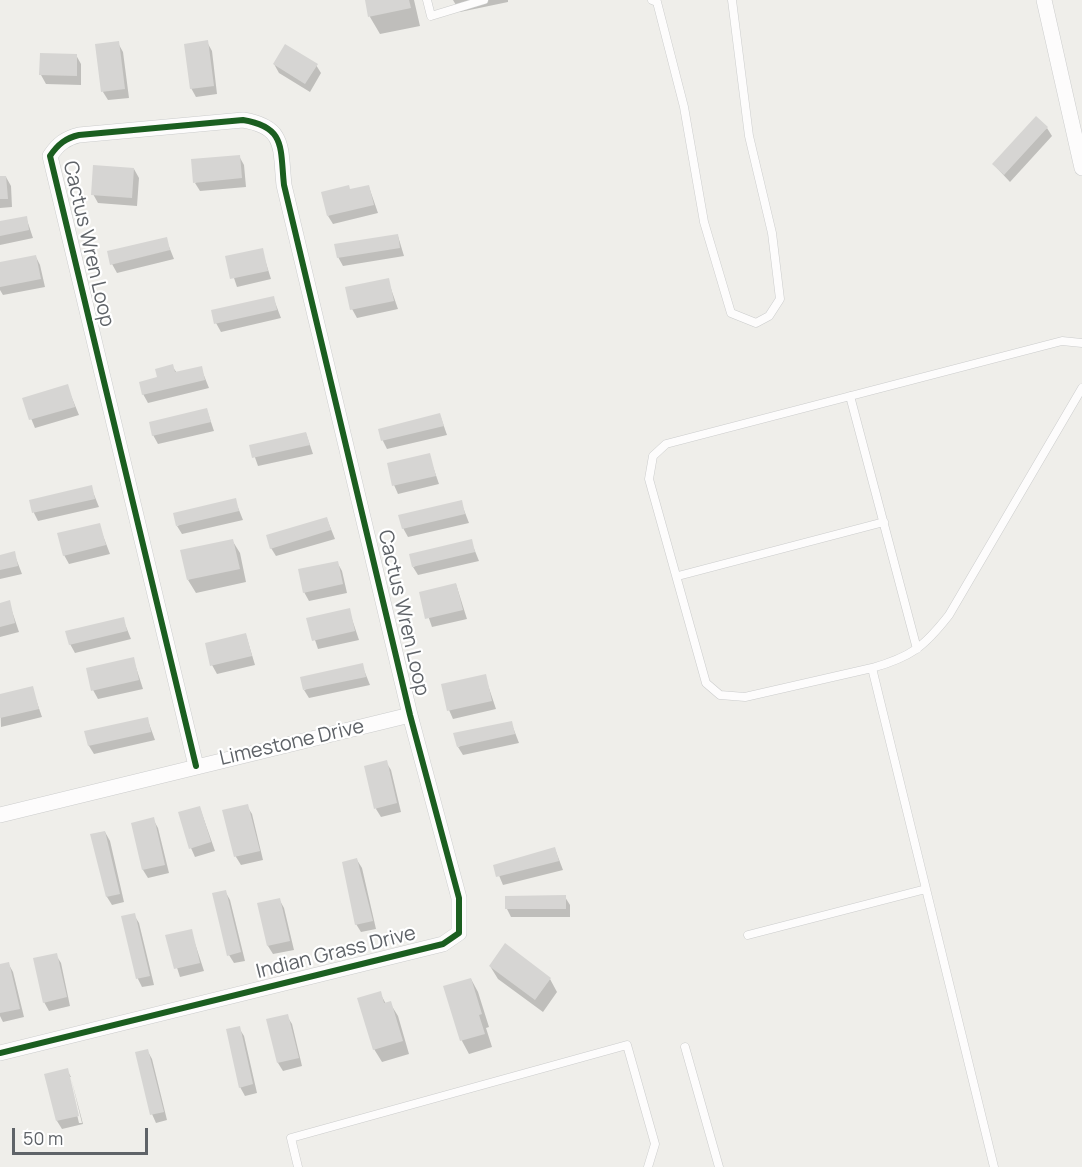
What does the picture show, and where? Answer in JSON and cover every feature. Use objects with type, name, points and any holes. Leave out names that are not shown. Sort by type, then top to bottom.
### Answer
[{"type":"street","points":[[1044,0],[1082,168]]},
{"type":"street","name":"Cactus Wren Loop","points":[[196,765],[50,163],[50,156],[56,147],[68,137],[243,120],[268,126],[277,136],[284,185],[410,715]]},
{"type":"street","name":"Limestone Drive","points":[[0,815],[196,765],[410,715]]},
{"type":"street","name":"Indian Grass Drive","points":[[0,1053],[451,941],[459,933],[461,910],[459,898],[410,715]]},
{"type":"lane","points":[[426,0],[431,16],[484,0]]},
{"type":"lane","points":[[652,0],[657,2],[684,107],[704,222],[730,313],[756,323],[769,316],[780,299],[772,233],[749,136],[732,0]]},
{"type":"lane","points":[[1082,344],[1062,341],[666,444],[653,456],[649,479],[678,576],[706,684],[720,695],[745,696],[899,660],[929,641],[949,615],[1082,388]]},
{"type":"lane","points":[[850,396],[917,649]]},
{"type":"lane","points":[[678,576],[884,522]]},
{"type":"lane","points":[[872,668],[994,1167]]},
{"type":"lane","points":[[748,935],[926,889]]},
{"type":"lane","points":[[298,1167],[291,1138],[627,1045],[655,1144],[648,1167]]},
{"type":"lane","points":[[685,1047],[719,1167]]},
{"type":"building","points":[[365,0],[409,0],[411,8],[368,17]]},
{"type":"building","points":[[208,40],[214,86],[190,89],[184,44]]},
{"type":"building","points":[[119,41],[125,89],[101,92],[95,44]]},
{"type":"building","points":[[285,44],[318,64],[305,84],[273,64]]},
{"type":"building","points":[[40,53],[77,54],[77,76],[39,75]]},
{"type":"building","points":[[1036,116],[1048,127],[1004,175],[992,164]]},
{"type":"building","points":[[240,155],[242,178],[193,183],[191,159]]},
{"type":"building","points":[[93,165],[134,168],[132,198],[91,195]]},
{"type":"building","points":[[0,176],[6,176],[8,199],[0,199]]},
{"type":"building","points":[[349,185],[350,189],[369,185],[374,205],[327,216],[321,192]]},
{"type":"building","points":[[27,216],[29,230],[0,236],[0,221]]},
{"type":"building","points":[[398,234],[400,248],[337,258],[334,244]]},
{"type":"building","points":[[167,237],[170,250],[110,265],[107,251]]},
{"type":"building","points":[[263,248],[268,271],[230,279],[225,256]]},
{"type":"building","points":[[36,255],[41,279],[0,287],[0,262]]},
{"type":"building","points":[[389,278],[394,301],[350,310],[345,287]]},
{"type":"building","points":[[274,296],[277,310],[214,324],[211,310]]},
{"type":"building","points":[[173,364],[175,372],[202,366],[205,380],[142,395],[139,382],[157,377],[155,369]]},
{"type":"building","points":[[68,384],[75,407],[29,420],[22,398]]},
{"type":"building","points":[[207,408],[211,422],[152,436],[149,422]]},
{"type":"building","points":[[440,413],[444,426],[381,441],[378,429]]},
{"type":"building","points":[[306,432],[310,445],[252,458],[249,445]]},
{"type":"building","points":[[430,453],[436,476],[392,486],[387,463]]},
{"type":"building","points":[[92,485],[95,499],[32,513],[29,500]]},
{"type":"building","points":[[236,498],[239,511],[176,526],[173,513]]},
{"type":"building","points":[[462,500],[465,514],[402,529],[398,515]]},
{"type":"building","points":[[327,517],[331,530],[270,549],[266,535]]},
{"type":"building","points":[[100,523],[106,545],[63,556],[57,533]]},
{"type":"building","points":[[233,539],[240,569],[187,580],[180,550]]},
{"type":"building","points":[[472,539],[475,552],[412,567],[409,554]]},
{"type":"building","points":[[15,551],[18,566],[0,570],[0,555]]},
{"type":"building","points":[[338,561],[343,584],[303,593],[298,569]]},
{"type":"building","points":[[456,583],[463,610],[425,619],[419,592]]},
{"type":"building","points":[[10,600],[15,623],[0,627],[0,603]]},
{"type":"building","points":[[350,608],[355,631],[312,641],[306,618]]},
{"type":"building","points":[[124,617],[127,631],[69,645],[65,631]]},
{"type":"building","points":[[246,633],[252,656],[210,666],[205,643]]},
{"type":"building","points":[[134,657],[139,680],[91,691],[86,668]]},
{"type":"building","points":[[363,663],[366,677],[303,690],[300,677]]},
{"type":"building","points":[[486,674],[492,701],[447,711],[441,684]]},
{"type":"building","points":[[33,686],[39,709],[0,718],[0,694]]},
{"type":"building","points":[[148,717],[151,732],[88,746],[84,731]]},
{"type":"building","points":[[512,721],[515,734],[457,747],[453,733]]},
{"type":"building","points":[[387,760],[397,803],[374,809],[364,766]]},
{"type":"building","points":[[248,804],[260,851],[234,857],[222,810]]},
{"type":"building","points":[[200,806],[211,842],[189,849],[178,812]]},
{"type":"building","points":[[154,817],[165,865],[142,870],[131,823]]},
{"type":"building","points":[[105,831],[120,894],[106,897],[90,834]]},
{"type":"building","points":[[555,847],[559,861],[496,877],[493,865]]},
{"type":"building","points":[[357,858],[373,921],[355,925],[342,862]]},
{"type":"building","points":[[226,890],[241,952],[227,956],[212,893]]},
{"type":"building","points":[[566,895],[566,909],[505,909],[505,896]]},
{"type":"building","points":[[280,898],[290,941],[267,946],[257,903]]},
{"type":"building","points":[[135,913],[150,976],[136,979],[121,916]]},
{"type":"building","points":[[192,929],[200,963],[174,969],[165,935]]},
{"type":"building","points":[[505,943],[551,978],[535,1000],[489,966]]},
{"type":"building","points":[[57,953],[67,997],[43,1003],[33,958]]},
{"type":"building","points":[[9,962],[20,1009],[0,1013],[0,964]]},
{"type":"building","points":[[471,978],[482,1014],[479,1015],[485,1034],[460,1041],[443,986]]},
{"type":"building","points":[[381,991],[384,1003],[391,1001],[403,1041],[373,1050],[357,998]]},
{"type":"building","points":[[288,1014],[299,1058],[277,1063],[266,1019]]},
{"type":"building","points":[[240,1026],[253,1084],[239,1088],[226,1029]]},
{"type":"building","points":[[148,1049],[164,1112],[150,1115],[135,1052]]},
{"type":"building","points":[[68,1068],[79,1116],[56,1121],[44,1074]]},
{"type":"cycle path","points":[[0,1053],[443,944],[459,933],[459,898],[410,715],[284,185],[281,150],[274,134],[267,128],[243,120],[79,135],[63,142],[50,156],[196,766]]}]
